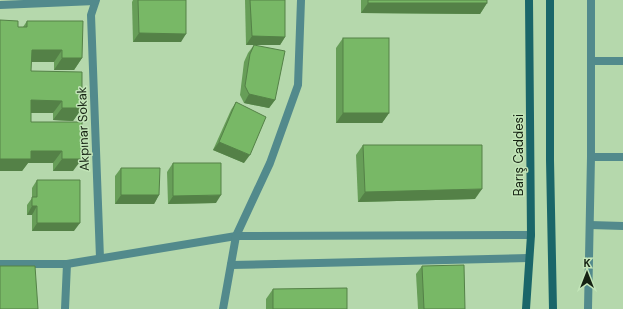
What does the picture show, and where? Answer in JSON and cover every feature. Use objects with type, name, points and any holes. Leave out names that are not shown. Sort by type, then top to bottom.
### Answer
[{"type":"main road","name":"Barış Caddesi","points":[[526,309],[531,235],[529,0]]},
{"type":"main road","points":[[550,0],[550,160],[553,309]]},
{"type":"street","points":[[223,309],[236,236],[270,163],[298,85],[301,0]]},
{"type":"street","points":[[588,309],[591,157],[591,0]]},
{"type":"street","points":[[0,5],[96,1]]},
{"type":"street","name":"Akpınar Sokak","points":[[96,1],[91,15],[100,258]]},
{"type":"street","points":[[591,60],[623,61]]},
{"type":"street","points":[[591,157],[623,156]]},
{"type":"street","points":[[590,225],[623,226]]},
{"type":"street","points":[[0,264],[67,264],[236,236],[531,235]]},
{"type":"street","points":[[231,265],[529,258]]},
{"type":"street","points":[[65,309],[67,264]]},
{"type":"building","points":[[138,0],[186,0],[186,34],[139,33]]},
{"type":"building","points":[[250,0],[285,0],[285,37],[252,36]]},
{"type":"building","points":[[368,0],[487,0],[487,3],[368,3]]},
{"type":"building","points":[[0,20],[18,21],[18,27],[27,27],[27,21],[83,21],[82,58],[62,58],[62,50],[32,50],[31,71],[82,72],[82,108],[62,108],[62,101],[31,100],[31,122],[82,122],[82,159],[62,159],[62,151],[31,151],[31,159],[0,159]]},
{"type":"building","points":[[343,38],[389,38],[389,113],[343,113]]},
{"type":"building","points":[[254,45],[285,51],[275,100],[249,94],[245,86],[250,54]]},
{"type":"building","points":[[236,102],[266,117],[250,155],[219,142]]},
{"type":"building","points":[[363,145],[482,145],[482,189],[365,192]]},
{"type":"building","points":[[173,163],[221,163],[221,195],[173,196]]},
{"type":"building","points":[[121,168],[160,168],[159,195],[121,195]]},
{"type":"building","points":[[37,180],[80,180],[80,223],[37,223],[37,206],[32,206],[32,197],[37,197]]},
{"type":"building","points":[[464,265],[465,309],[424,309],[422,266]]},
{"type":"building","points":[[0,266],[35,266],[38,309],[0,309]]},
{"type":"building","points":[[347,288],[347,309],[273,309],[273,289]]}]
